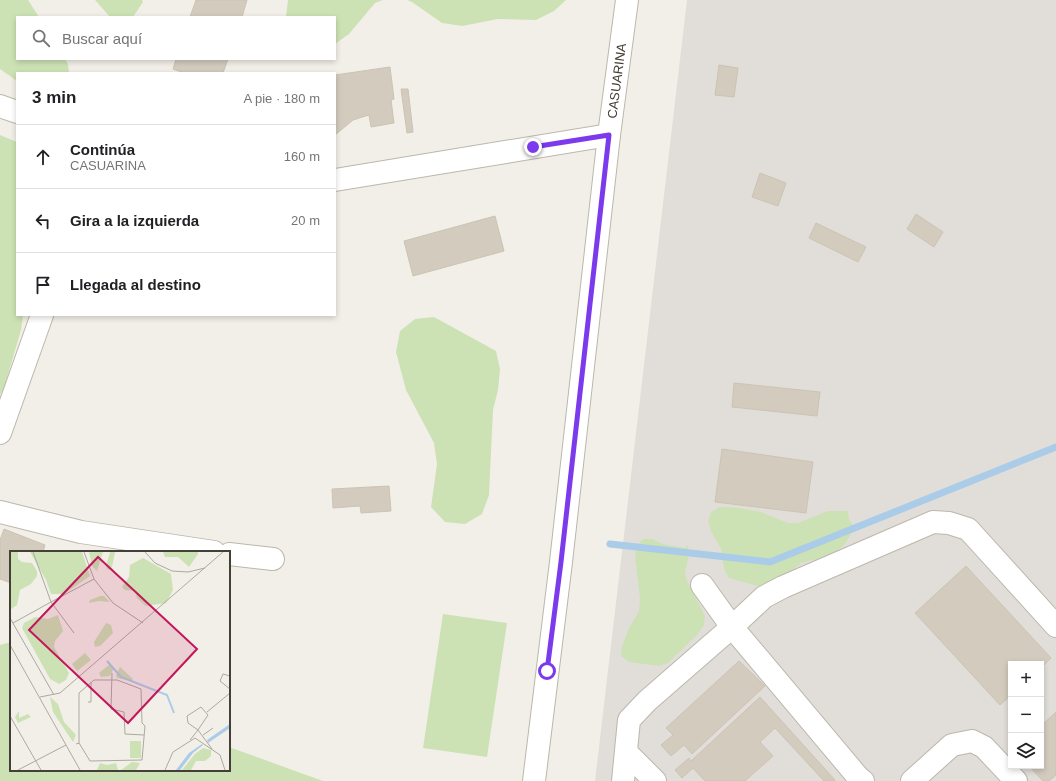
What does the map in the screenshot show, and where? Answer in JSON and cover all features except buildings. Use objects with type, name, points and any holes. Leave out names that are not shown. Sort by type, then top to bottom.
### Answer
[{"type":"street","name":"CASUARINA","points":[[534,781],[560,570],[609,135],[627,0]]},
{"type":"street","points":[[0,106],[16,112]]},
{"type":"street","points":[[336,180],[609,135]]},
{"type":"street","points":[[0,433],[42,316]]},
{"type":"street","points":[[0,512],[81,532],[207,551]]},
{"type":"street","points":[[623,781],[627,753],[629,720],[647,700],[732,627],[764,597],[783,587],[933,522],[949,523],[968,529],[1056,626]]},
{"type":"street","points":[[230,554],[273,559]]},
{"type":"street","points":[[702,585],[732,627],[858,777],[863,781]]},
{"type":"street","points":[[912,781],[952,745],[972,741],[984,747],[1016,781]]},
{"type":"street","points":[[627,753],[655,781]]},
{"type":"shaded area","points":[[687,0],[1056,0],[1056,781],[595,781]]},
{"type":"green space","points":[[0,0],[28,0],[38,16],[16,16],[16,60],[66,60],[68,64],[69,72],[16,72],[16,80],[0,69]]},
{"type":"green space","points":[[95,0],[142,0],[143,2],[134,16],[109,16]]},
{"type":"green space","points":[[288,0],[383,0],[375,3],[349,34],[336,43],[336,16],[286,16]]},
{"type":"green space","points":[[407,0],[566,0],[554,11],[536,20],[498,19],[462,26],[442,23]]},
{"type":"green space","points":[[0,135],[16,142],[16,316],[23,316],[21,330],[4,388],[0,395]]},
{"type":"green space","points":[[434,317],[496,351],[500,369],[498,390],[493,410],[489,495],[482,514],[465,524],[445,522],[431,507],[437,464],[434,443],[406,390],[396,352],[400,331],[415,319]]},
{"type":"green space","points":[[720,507],[740,508],[761,512],[788,523],[798,523],[828,511],[848,511],[849,520],[855,527],[845,544],[837,551],[820,558],[801,563],[785,577],[767,587],[757,586],[729,578],[724,569],[721,549],[711,531],[708,521],[711,512]]},
{"type":"green space","points":[[643,539],[653,539],[662,544],[685,548],[688,545],[689,555],[685,573],[687,581],[705,616],[704,625],[697,635],[668,663],[659,666],[629,662],[621,656],[622,646],[629,628],[639,611],[640,598],[635,556],[637,546]]},
{"type":"green space","points":[[443,614],[507,623],[487,757],[423,748]]},
{"type":"green space","points":[[10,642],[10,771],[230,771],[230,747],[323,781],[0,781],[0,645]]},
{"type":"waterway","points":[[610,544],[770,562],[1056,447]]},
{"type":"route","points":[[533,147],[609,135],[561,562],[547,671]]}]
